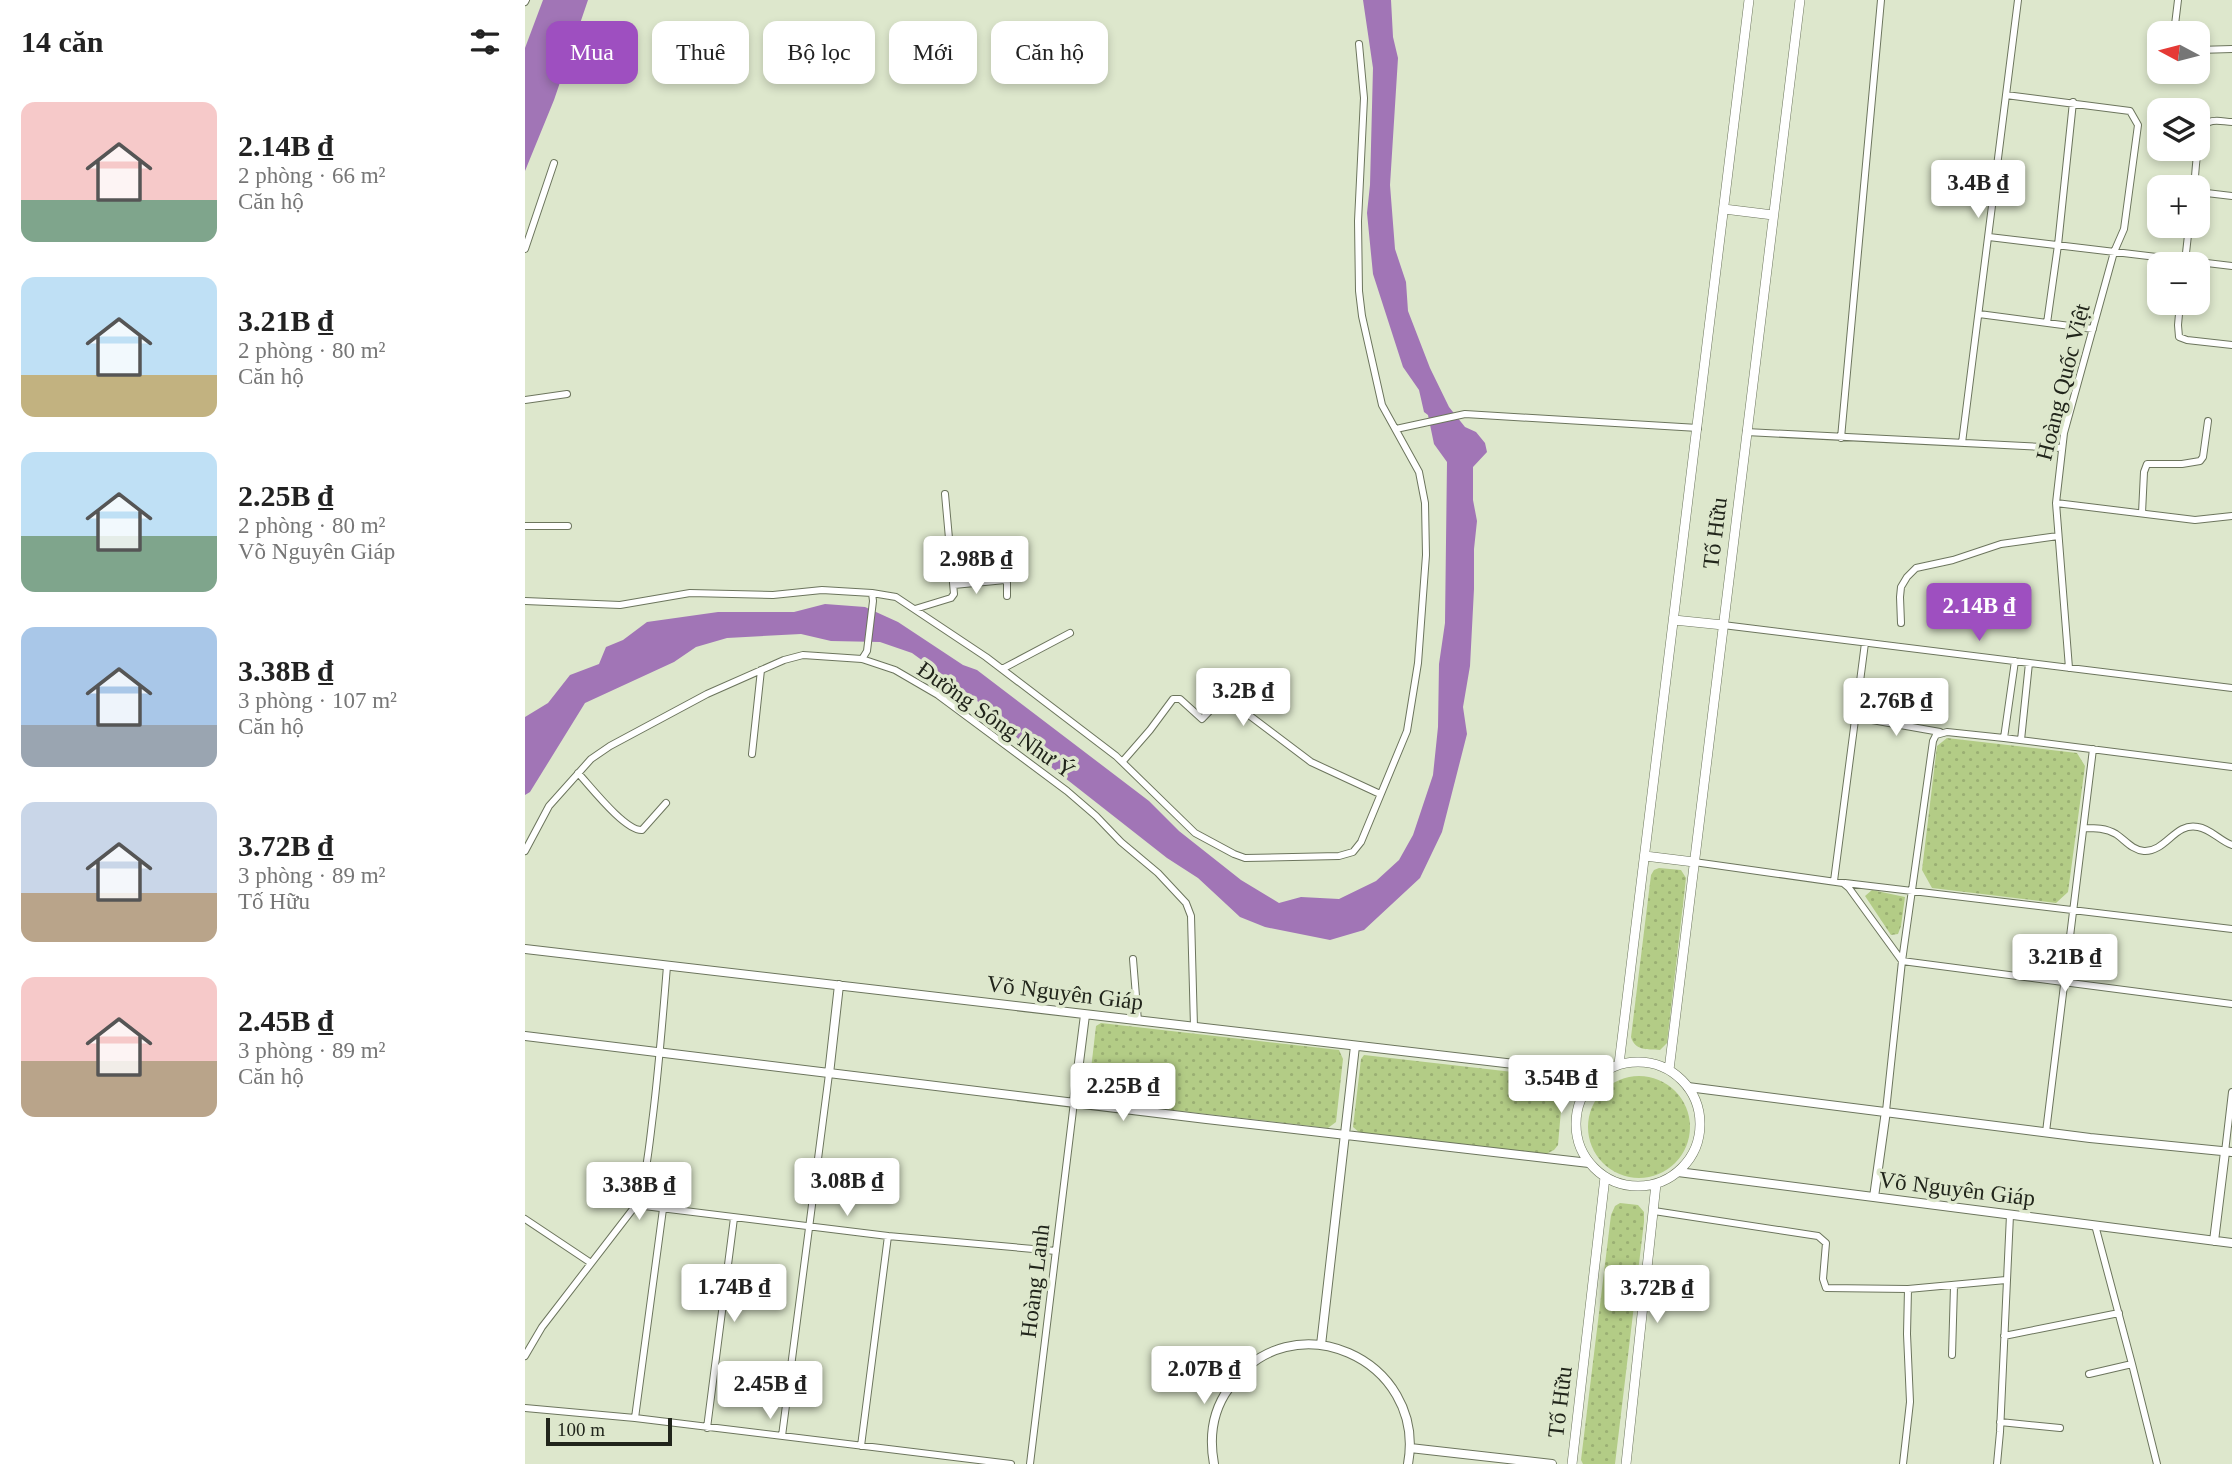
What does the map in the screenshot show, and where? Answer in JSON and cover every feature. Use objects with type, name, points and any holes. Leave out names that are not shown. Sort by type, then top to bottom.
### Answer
[{"type":"main road","name":"Tố Hữu","points":[[1619,1064],[1749,0]]},
{"type":"main road","name":"Tố Hữu","points":[[1669,1070],[1800,0]]},
{"type":"main road","points":[[1724,209],[1773,215]]},
{"type":"main road","points":[[1674,620],[1723,625]]},
{"type":"main road","points":[[1645,856],[1694,862]]},
{"type":"main road","points":[[1650,1062],[1669,1070],[1688,1087],[1698,1108],[1699,1131],[1693,1153],[1678,1172],[1656,1184],[1635,1186],[1605,1177],[1589,1163],[1578,1141],[1576,1116],[1584,1093],[1600,1074],[1619,1064],[1650,1062]]},
{"type":"main road","name":"Tố Hữu","points":[[1572,1464],[1605,1177]]},
{"type":"main road","points":[[1626,1464],[1656,1184]]},
{"type":"street","points":[[1841,438],[1881,0]]},
{"type":"street","points":[[1962,443],[2018,0]]},
{"type":"street","points":[[2175,21],[2178,0]]},
{"type":"street","points":[[525,601],[620,605],[689,593],[773,595],[822,590],[896,597],[1002,669],[1123,761],[1186,826],[1224,849],[1245,858],[1270,859],[1347,855],[1353,852],[1361,842],[1407,731],[1418,663],[1426,555],[1423,490],[1419,472],[1383,405],[1362,316],[1358,221],[1364,98],[1359,44]]},
{"type":"street","points":[[2210,50],[2232,49]]},
{"type":"street","points":[[2006,95],[2073,102],[2047,323]]},
{"type":"street","name":"Hoàng Quốc Việt","points":[[2069,668],[2056,503],[2062,448],[2114,252],[2124,229],[2138,125],[2130,111],[2073,102]]},
{"type":"street","points":[[2196,175],[2203,128],[2209,122],[2232,122]]},
{"type":"street","points":[[525,248],[554,163]]},
{"type":"street","points":[[2210,193],[2232,196]]},
{"type":"street","points":[[1989,237],[2147,257]]},
{"type":"street","points":[[2210,264],[2232,266]]},
{"type":"street","points":[[1979,314],[2093,329]]},
{"type":"street","points":[[2179,315],[2179,337],[2232,345]]},
{"type":"street","points":[[525,400],[566,394]]},
{"type":"street","points":[[1396,429],[1465,414],[1698,428]]},
{"type":"street","points":[[2142,513],[2144,472],[2147,464],[2200,461],[2203,457],[2208,421]]},
{"type":"street","points":[[1746,432],[2062,448]]},
{"type":"street","points":[[915,609],[951,598],[954,585],[945,494]]},
{"type":"street","points":[[2056,503],[2206,521],[2232,516]]},
{"type":"street","points":[[525,526],[568,526]]},
{"type":"street","points":[[1901,623],[1901,587],[1916,568],[1954,560],[2001,544],[2058,536]]},
{"type":"street","points":[[954,585],[1005,580],[1007,596]]},
{"type":"street","points":[[862,659],[867,652],[872,593]]},
{"type":"street","points":[[1723,625],[2232,688]]},
{"type":"street","points":[[1002,669],[1070,633]]},
{"type":"street","points":[[1834,881],[1865,643]]},
{"type":"street","name":"Đường Sông Như Ý","points":[[525,851],[549,806],[590,759],[610,746],[707,694],[784,660],[803,655],[862,659],[895,670],[937,695],[1067,791],[1158,873],[1186,903],[1191,916],[1194,1027]]},
{"type":"street","points":[[2004,738],[2015,661]]},
{"type":"street","points":[[2021,740],[2029,663]]},
{"type":"street","points":[[752,754],[761,670]]},
{"type":"street","points":[[1123,761],[1173,699],[1180,699],[1202,719],[1225,697],[1304,758],[1380,794]]},
{"type":"street","points":[[1855,717],[1941,732],[2232,766]]},
{"type":"street","points":[[1874,1197],[1902,961],[1933,740],[1941,732]]},
{"type":"street","points":[[2046,1132],[2093,749]]},
{"type":"street","points":[[578,773],[624,822],[638,831],[642,831],[666,803]]},
{"type":"street","points":[[2084,828],[2110,831],[2132,847],[2144,851],[2158,848],[2178,832],[2191,826],[2205,829],[2232,845]]},
{"type":"street","points":[[1694,862],[1843,883],[2232,929]]},
{"type":"street","points":[[1843,883],[1902,961],[2232,1004]]},
{"type":"street","name":"Võ Nguyên Giáp","points":[[525,948],[1600,1074]]},
{"type":"street","points":[[1133,959],[1137,1021]]},
{"type":"street","points":[[525,1356],[542,1328],[636,1205],[641,1192],[660,1053],[667,966]]},
{"type":"street","points":[[782,1436],[839,985]]},
{"type":"street","points":[[1074,1102],[1086,1015]]},
{"type":"street","points":[[525,1036],[1589,1163]]},
{"type":"street","points":[[1321,1345],[1355,1046]]},
{"type":"street","points":[[1688,1087],[2229,1152]]},
{"type":"street","points":[[2214,1241],[2229,1152],[2232,1092]]},
{"type":"street","name":"Hoàng Lanh","points":[[1030,1464],[1074,1102]]},
{"type":"street","name":"Võ Nguyên Giáp","points":[[1678,1172],[2232,1243]]},
{"type":"street","points":[[636,1205],[888,1236],[1056,1251]]},
{"type":"street","points":[[635,1418],[663,1209]]},
{"type":"street","points":[[1654,1210],[1818,1236],[1826,1243],[1823,1279],[1826,1288],[1908,1289],[2006,1280]]},
{"type":"street","points":[[1997,1464],[2010,1215]]},
{"type":"street","points":[[707,1428],[734,1217]]},
{"type":"street","points":[[525,1219],[591,1262]]},
{"type":"street","points":[[2095,1225],[2157,1464]]},
{"type":"street","points":[[861,1446],[888,1236]]},
{"type":"street","points":[[1952,1354],[1954,1286]]},
{"type":"street","points":[[1903,1464],[1910,1402],[1908,1289]]},
{"type":"street","points":[[2004,1336],[2119,1313]]},
{"type":"street","points":[[1213,1464],[1212,1432],[1216,1413],[1235,1379],[1265,1355],[1302,1344],[1339,1348],[1357,1355],[1386,1378],[1405,1411],[1409,1430],[1408,1464]]},
{"type":"street","points":[[2088,1374],[2132,1364]]},
{"type":"street","points":[[525,1408],[635,1418],[1011,1464]]},
{"type":"street","points":[[2000,1422],[2060,1428]]},
{"type":"street","points":[[1410,1448],[1511,1462],[1552,1464]]},
{"type":"street","points":[[1450,1464],[1452,1453]]},
{"type":"green space","points":[[1947,738],[2077,753],[2085,766],[2068,892],[2056,903],[1932,888],[1922,870],[1937,746]]},
{"type":"green space","points":[[1659,868],[1681,870],[1686,878],[1667,1043],[1660,1050],[1639,1047],[1631,1037],[1651,875]]},
{"type":"green space","points":[[1872,890],[1905,897],[1898,934],[1891,935],[1865,896]]},
{"type":"green space","points":[[1101,1023],[1339,1050],[1343,1059],[1336,1122],[1328,1128],[1093,1101],[1088,1095],[1096,1026]]},
{"type":"green space","points":[[1364,1055],[1556,1077],[1563,1087],[1558,1145],[1544,1155],[1360,1133],[1353,1127],[1361,1059]]},
{"type":"green space","points":[[1639,1076],[1658,1080],[1675,1091],[1686,1108],[1690,1127],[1686,1146],[1675,1163],[1658,1174],[1639,1178],[1620,1174],[1603,1163],[1592,1146],[1588,1127],[1592,1108],[1603,1091],[1620,1080]]},
{"type":"green space","points":[[1620,1203],[1638,1205],[1644,1212],[1644,1222],[1615,1464],[1583,1464],[1581,1460],[1611,1215],[1615,1206]]},
{"type":"shaded area","points":[[543,0],[588,0],[581,21],[546,21],[546,84],[559,84],[525,171],[525,48]]},
{"type":"shaded area","points":[[1363,0],[1391,0],[1393,37],[1398,58],[1390,185],[1395,249],[1406,282],[1408,311],[1430,368],[1449,407],[1465,427],[1476,432],[1485,443],[1487,452],[1473,467],[1473,500],[1477,521],[1470,666],[1463,707],[1467,734],[1442,832],[1420,878],[1364,930],[1330,940],[1265,927],[1240,917],[1198,878],[1167,858],[1037,756],[974,698],[912,653],[880,642],[831,641],[801,634],[727,638],[696,647],[674,662],[585,703],[530,792],[525,795],[525,717],[548,703],[570,675],[599,664],[606,647],[623,640],[647,622],[718,612],[794,612],[825,604],[865,607],[898,622],[963,665],[977,670],[1149,801],[1179,831],[1241,880],[1279,903],[1301,897],[1339,899],[1376,881],[1399,860],[1413,835],[1433,775],[1438,727],[1439,664],[1445,623],[1447,462],[1434,444],[1419,390],[1403,367],[1373,274],[1367,213],[1373,68]]}]
